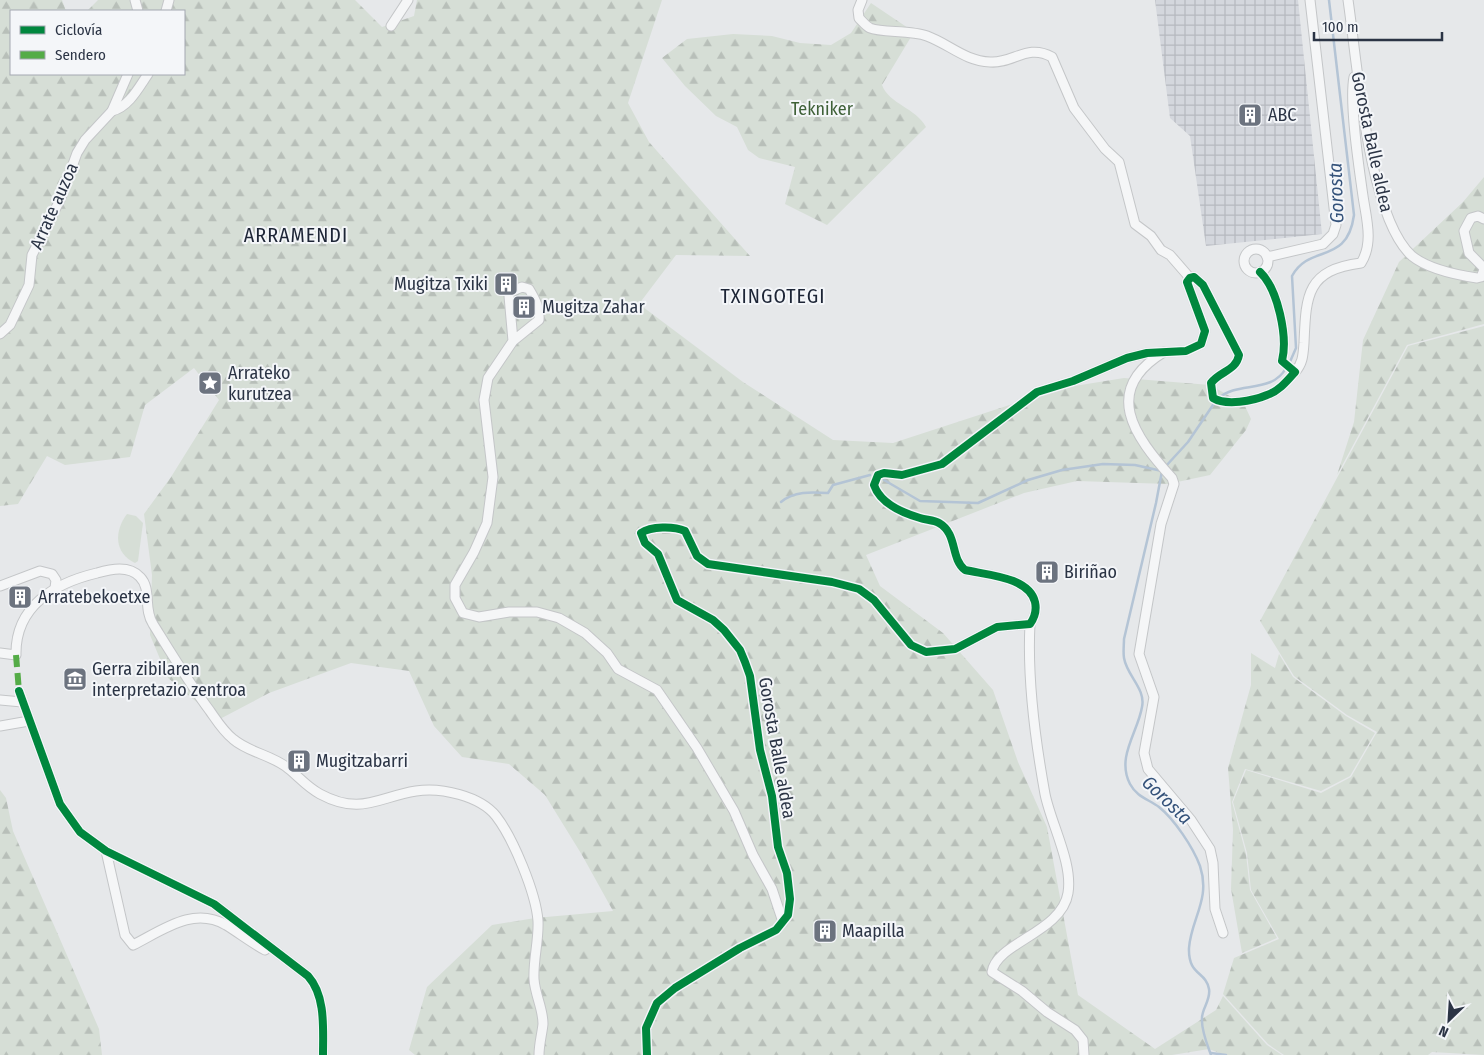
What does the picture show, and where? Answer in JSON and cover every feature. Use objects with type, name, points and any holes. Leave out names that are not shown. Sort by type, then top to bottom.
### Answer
[{"type":"street","points":[[391,26],[408,0]]},
{"type":"street","points":[[862,0],[858,10],[859,18],[871,28],[904,30],[927,36],[963,56],[979,61],[993,62],[1032,51],[1046,53],[1052,57],[1074,108],[1105,149],[1119,162],[1135,224],[1151,236],[1161,250],[1170,255],[1190,278],[1194,277],[1199,280],[1239,355],[1234,367],[1211,383],[1210,393],[1217,400],[1268,396],[1280,387],[1290,368],[1304,354],[1306,328],[1304,315],[1310,291],[1329,271],[1361,263],[1366,255],[1367,224],[1354,105],[1353,82],[1356,67]]},
{"type":"street","points":[[1267,257],[1323,244],[1329,240],[1336,225],[1310,0]]},
{"type":"street","name":"Gorosta Balle aldea","points":[[1348,0],[1356,67],[1373,160],[1387,217],[1400,242],[1414,257],[1432,266],[1477,278],[1481,277],[1484,269],[1469,253],[1464,231],[1471,218],[1478,216],[1484,219]]},
{"type":"street","name":"Arrate auzoa","points":[[0,334],[10,324],[29,285],[32,255],[60,200],[77,153],[85,140],[112,111],[128,75]]},
{"type":"street","name":"Arrate auzoa","points":[[112,111],[119,110],[133,96],[147,75]]},
{"type":"street","points":[[1260,272],[1266,266],[1267,257],[1256,249],[1249,251],[1244,259],[1245,267],[1249,271],[1260,272],[1269,280],[1283,330],[1284,351],[1282,361],[1290,368]]},
{"type":"street","points":[[1084,1055],[1083,1040],[1075,1030],[1047,1012],[1022,990],[992,972],[994,966],[1003,955],[1044,928],[1057,915],[1067,899],[1069,891],[1067,864],[1052,824],[1041,766],[1032,690],[1030,624],[1036,611],[1035,601],[1028,588],[1018,582],[965,570],[957,562],[954,544],[946,529],[937,522],[913,516],[884,501],[876,491],[875,480],[878,475],[884,472],[902,475],[942,464],[1037,392],[1073,381],[1126,358],[1193,348],[1201,344],[1204,338],[1202,322],[1188,287],[1190,278]]},
{"type":"street","points":[[513,340],[510,292],[522,288],[529,289],[540,313],[539,320],[513,340],[488,378],[484,400],[493,477],[488,515],[474,552],[455,585],[454,598],[464,613],[479,617],[509,612],[537,612],[559,618],[585,633],[607,653],[618,669],[657,690],[697,748],[734,811],[754,856],[772,889],[783,922],[776,930],[740,948],[675,988],[657,1003],[646,1028],[647,1055]]},
{"type":"street","points":[[1164,352],[1136,376],[1128,392],[1127,403],[1131,417],[1146,448],[1172,478],[1174,484],[1161,524],[1139,654],[1154,697],[1144,753],[1148,769],[1196,827],[1210,849],[1214,863],[1215,909],[1223,933]]},
{"type":"street","name":"Gorosta Balle aldea","points":[[783,922],[789,908],[789,887],[778,847],[772,796],[759,744],[753,690],[745,662],[740,650],[724,630],[713,620],[678,600],[658,554],[644,543],[641,533],[646,530],[673,528],[685,531],[697,556],[708,564],[832,582],[859,589],[874,600],[911,645],[926,652],[956,650],[997,627],[1030,624]]},
{"type":"street","points":[[0,653],[16,655],[16,643],[22,622],[55,584],[111,569],[130,570],[140,576],[146,586],[146,608],[152,623],[189,683],[227,734],[246,748],[289,769],[302,783],[322,795],[343,803],[364,804],[416,791],[428,790],[470,798],[489,809],[513,843],[538,918],[534,981],[542,1018],[539,1055]]},
{"type":"street","points":[[0,586],[40,571],[52,574],[55,584]]},
{"type":"street","points":[[19,690],[60,804],[80,832],[106,851],[214,904],[316,985],[321,1006],[323,1055]]},
{"type":"street","points":[[0,700],[22,702]]},
{"type":"street","points":[[0,726],[29,721]]},
{"type":"street","points":[[106,851],[125,935],[133,944],[182,920],[202,916],[225,924],[264,949],[280,956]]},
{"type":"shaded area","name":"ABC","points":[[1155,0],[1298,0],[1322,234],[1206,246],[1190,136],[1170,118]]},
{"type":"green space","points":[[0,0],[62,0],[66,10],[10,10],[10,75],[185,75],[185,10],[88,10],[98,0],[355,0],[382,27],[414,16],[417,0],[662,0],[628,103],[649,142],[750,256],[676,255],[639,304],[743,382],[833,440],[893,443],[1062,388],[1124,378],[1210,385],[1244,404],[1251,419],[1246,430],[1210,475],[1168,484],[1077,481],[1024,493],[866,555],[880,586],[943,633],[993,690],[1018,762],[1047,827],[1078,995],[1155,1049],[1216,1010],[1223,996],[1267,1045],[1282,1055],[1224,1055],[1209,1049],[1172,1055],[415,1055],[409,1050],[427,987],[492,925],[535,918],[613,911],[582,855],[545,795],[509,764],[462,757],[434,726],[409,671],[351,663],[269,693],[218,720],[168,678],[150,635],[152,575],[144,514],[171,477],[219,400],[194,368],[145,405],[130,457],[65,465],[47,456],[18,504],[0,506]]},
{"type":"green space","name":"Tekniker","points":[[871,3],[914,32],[882,85],[890,97],[916,115],[926,127],[827,225],[785,204],[795,167],[759,158],[748,150],[737,127],[716,116],[685,86],[662,58],[687,39],[733,34],[772,36],[800,43],[831,45],[851,33]]},
{"type":"green space","points":[[1484,177],[1484,324],[1407,345],[1337,475],[1354,422],[1363,340],[1399,262],[1463,202]]},
{"type":"green space","points":[[1484,326],[1484,1055],[1432,1052],[1428,1055],[1284,1055],[1268,1044],[1223,994],[1234,958],[1279,939],[1251,890],[1247,853],[1233,802],[1246,770],[1321,793],[1351,777],[1377,732],[1347,715],[1294,676],[1260,621],[1408,346]]},
{"type":"green space","points":[[127,514],[136,516],[143,523],[138,561],[135,563],[123,554],[118,541],[120,527]]},
{"type":"green space","points":[[1251,653],[1275,668],[1279,654],[1293,677],[1346,716],[1375,733],[1350,776],[1321,791],[1245,769],[1232,802],[1246,854],[1250,890],[1277,938],[1242,953],[1231,889],[1233,830],[1228,768],[1251,685]]},
{"type":"green space","points":[[0,790],[6,798],[13,831],[99,1029],[102,1055],[0,1055]]},
{"type":"waterway","name":"Gorosta","points":[[1289,364],[1296,348],[1292,276],[1308,260],[1336,248],[1344,241],[1350,231],[1354,215],[1329,0]]},
{"type":"waterway","name":"Gorosta","points":[[1219,398],[1235,390],[1272,381],[1280,376],[1286,368]]},
{"type":"waterway","name":"Gorosta","points":[[1166,466],[1188,442],[1215,402]]},
{"type":"waterway","name":"Gorosta","points":[[884,480],[920,501],[978,503],[1028,480],[1062,470],[1103,464],[1135,465],[1162,471],[1124,639],[1126,665],[1139,688],[1142,700],[1140,716],[1129,745],[1125,764],[1130,784],[1139,795],[1159,807],[1177,826],[1188,842],[1200,866],[1203,878],[1202,899],[1190,938],[1189,957],[1194,969],[1204,979],[1209,989],[1209,997],[1202,1014],[1202,1027],[1211,1055]]},
{"type":"waterway","points":[[781,502],[797,494],[828,493],[833,485],[870,475]]},
{"type":"waterway","points":[[1211,1053],[1226,1055]]},
{"type":"marked path","points":[[16,655],[19,691]]},
{"type":"cycle path","points":[[647,1055],[646,1028],[657,1003],[675,988],[740,948],[776,930],[788,915],[790,899],[787,873],[778,847],[772,796],[760,750],[750,676],[745,662],[740,650],[724,630],[713,620],[677,600],[658,554],[645,543],[641,533],[651,529],[663,528],[675,528],[685,531],[697,556],[708,564],[832,582],[859,589],[874,600],[911,645],[926,652],[955,649],[997,627],[1030,624],[1035,614],[1036,605],[1025,587],[1006,578],[965,570],[957,559],[952,540],[945,528],[937,522],[906,513],[887,502],[881,497],[874,485],[878,475],[884,473],[902,475],[942,464],[1037,392],[1073,381],[1127,358],[1147,353],[1186,351],[1201,344],[1205,331],[1187,282],[1190,278],[1194,277],[1203,285],[1239,355],[1235,364],[1211,383],[1213,398],[1225,402],[1240,402],[1261,397],[1275,391],[1295,372],[1282,361],[1284,339],[1280,314],[1272,290],[1260,272]]},
{"type":"cycle path","points":[[19,691],[60,804],[80,832],[106,851],[214,904],[308,976],[314,984],[321,1003],[323,1055]]},
{"type":"place","name":"ABC","points":[[1250,115]]},
{"type":"place","name":"Mugitza Txiki","points":[[506,284]]},
{"type":"place","name":"Mugitza Zahar","points":[[524,307]]},
{"type":"place","name":"Arrateko kurutzea","points":[[210,383]]},
{"type":"place","name":"Biriñao","points":[[1047,572]]},
{"type":"place","name":"Arratebekoetxe","points":[[20,597]]},
{"type":"place","name":"Gerra zibilaren interpretazio zentroa","points":[[75,679]]},
{"type":"place","name":"Mugitzabarri","points":[[299,761]]},
{"type":"place","name":"Maapilla","points":[[825,931]]},
{"type":"district","name":"ARRAMENDI","points":[[296,235]]},
{"type":"district","name":"TXINGOTEGI","points":[[773,296]]}]
